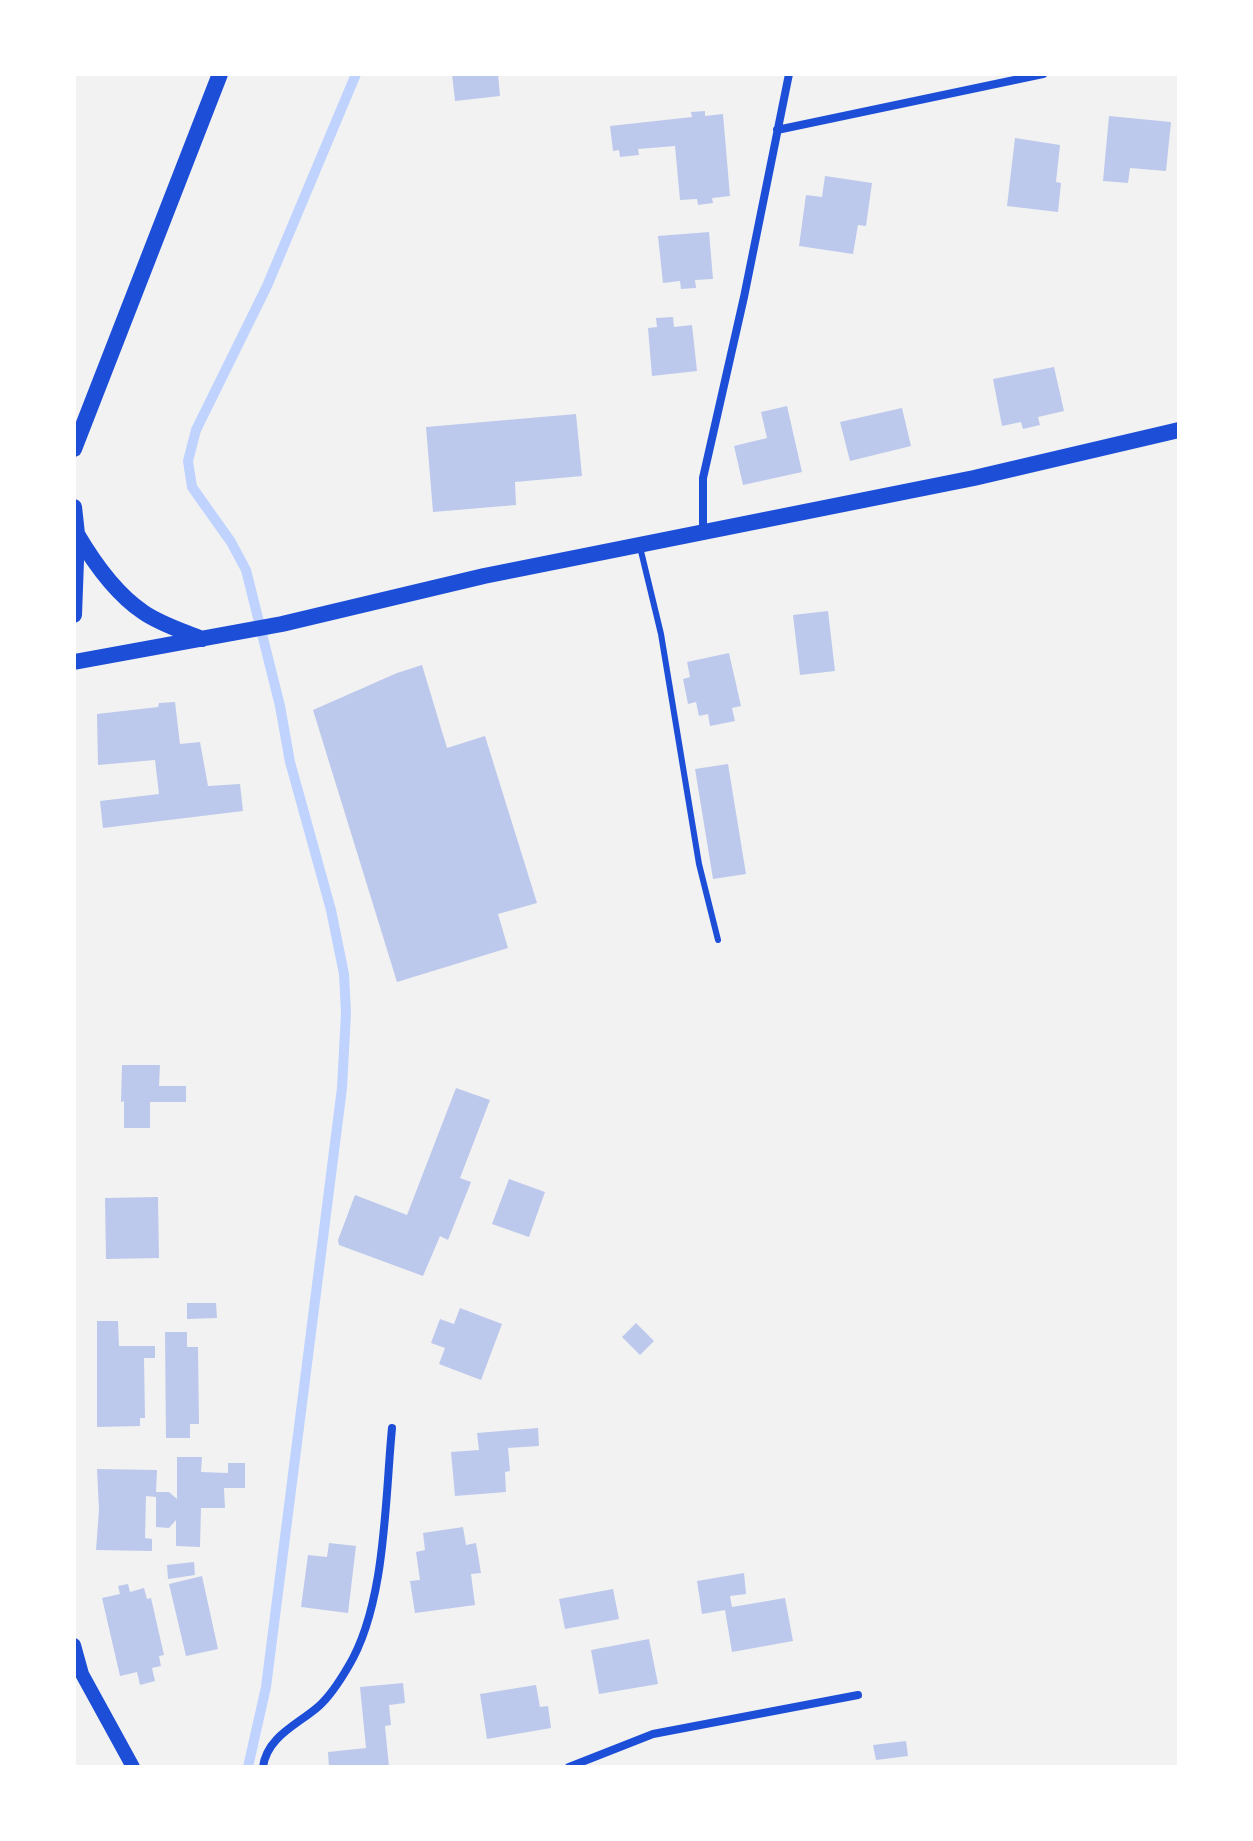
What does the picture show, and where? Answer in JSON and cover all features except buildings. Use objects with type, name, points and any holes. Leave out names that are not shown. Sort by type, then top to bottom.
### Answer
[{"type":"main road","points":[[74,449],[220,74]]},
{"type":"main road","points":[[74,662],[240,633],[484,576],[974,478],[1179,430]]},
{"type":"main road","points":[[74,507],[77,534],[74,615]]},
{"type":"main road","points":[[77,534],[93,561],[143,613],[203,640]]},
{"type":"street","points":[[703,533],[703,478],[744,297],[789,74]]},
{"type":"street","points":[[777,130],[1043,74]]},
{"type":"street","points":[[263,1767],[278,1737],[320,1705],[349,1665],[364,1629],[377,1587],[392,1428]]},
{"type":"street","points":[[74,1645],[82,1674],[133,1767]]},
{"type":"street","points":[[569,1767],[653,1734],[858,1695]]},
{"type":"lane","points":[[639,546],[661,634],[699,864],[718,940]]},
{"type":"waterway","points":[[248,1767],[266,1687],[342,1088],[346,1013],[344,974],[331,910],[290,762],[280,706],[246,570],[231,542],[192,487],[188,461],[196,430],[267,286],[356,74]]}]
